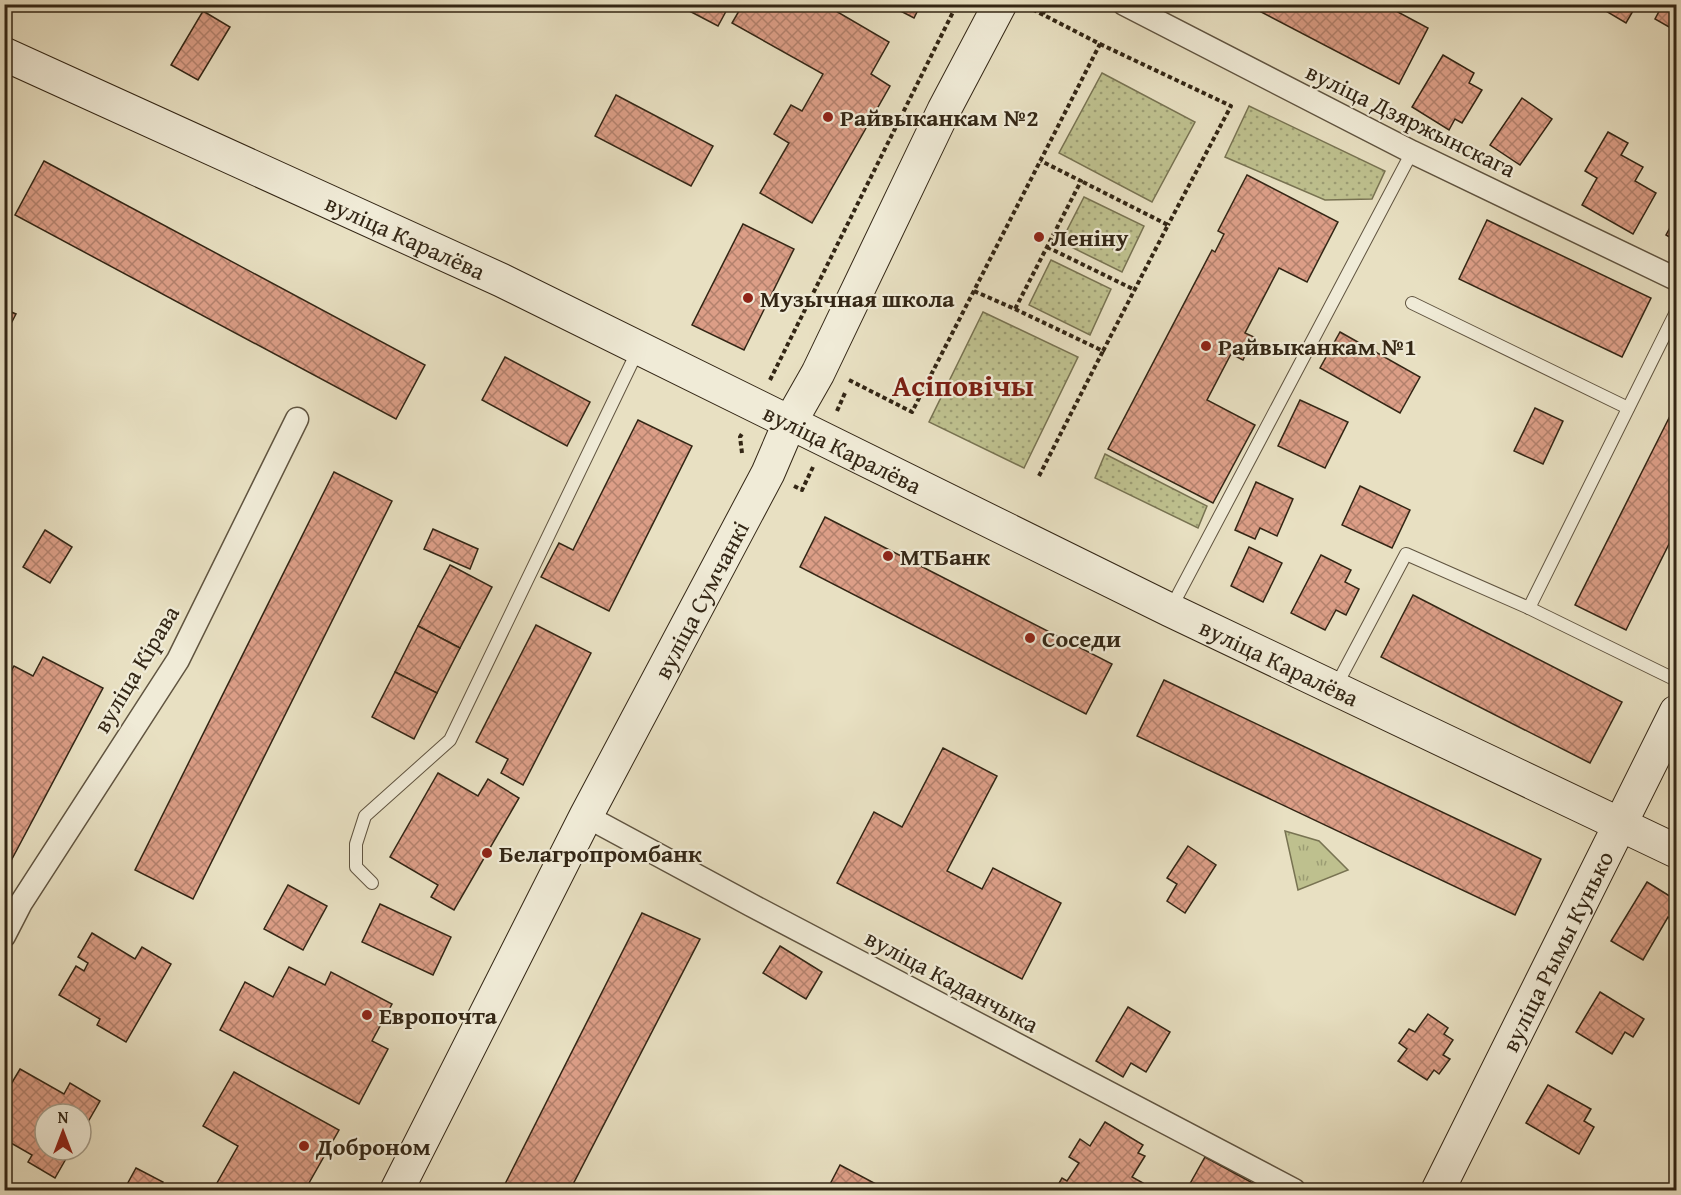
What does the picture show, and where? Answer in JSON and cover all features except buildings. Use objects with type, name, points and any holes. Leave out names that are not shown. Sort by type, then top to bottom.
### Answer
[{"type":"street","name":"вуліца Сумчанкі","points":[[397,1191],[586,816],[768,473],[789,424],[818,373],[944,110],[1000,4]]},
{"type":"street","name":"вуліца Дзяржынскага","points":[[1124,4],[1412,152],[1677,279]]},
{"type":"street","name":"вуліца Каралёва","points":[[4,54],[501,280],[1170,610],[1677,852]]},
{"type":"street","name":"вуліца Кірава","points":[[4,936],[21,903],[178,660],[297,419]]},
{"type":"street","name":"вуліца Рымы Кунько","points":[[1438,1191],[1677,712]]},
{"type":"street","name":"вуліца Каданчыка","points":[[586,816],[761,911],[1294,1191]]},
{"type":"lane","points":[[1170,610],[1412,152]]},
{"type":"lane","points":[[1412,303],[1628,408]]},
{"type":"lane","points":[[1528,608],[1677,312]]},
{"type":"lane","points":[[372,883],[356,867],[356,844],[365,816],[450,740],[639,349]]},
{"type":"lane","points":[[1334,688],[1406,554],[1528,608],[1677,680]]},
{"type":"path","points":[[957,4],[774,373],[818,373],[846,378],[912,412],[1100,44]]},
{"type":"path","points":[[1024,4],[1100,44],[1231,106],[1039,476]]},
{"type":"path","points":[[1043,14],[1047,4]]},
{"type":"path","points":[[1041,161],[1168,225]]},
{"type":"path","points":[[1015,309],[1081,181]]},
{"type":"path","points":[[1047,247],[1134,290]]},
{"type":"path","points":[[974,291],[1103,351]]},
{"type":"green space","points":[[1102,73],[1195,122],[1152,202],[1059,153]]},
{"type":"green space","points":[[1249,106],[1385,171],[1372,199],[1325,200],[1225,157]]},
{"type":"green space","points":[[1084,197],[1144,226],[1122,272],[1061,242]]},
{"type":"green space","points":[[1051,260],[1111,289],[1090,335],[1029,305]]},
{"type":"green space","points":[[983,312],[1078,357],[1024,468],[929,422]]},
{"type":"green space","points":[[1105,454],[1207,506],[1198,528],[1095,478]]},
{"type":"green space","points":[[1285,831],[1319,841],[1348,870],[1298,890]]},
{"type":"place","name":"Райвыканкам №2","points":[[828,117]]},
{"type":"place","name":"Леніну","points":[[1039,237]]},
{"type":"place","name":"Музычная школа","points":[[748,298]]},
{"type":"place","name":"Райвыканкам №1","points":[[1206,346]]},
{"type":"place","name":"МТБанк","points":[[888,556]]},
{"type":"place","name":"Соседи","points":[[1030,638]]},
{"type":"place","name":"Белагропромбанк","points":[[487,853]]},
{"type":"place","name":"Европочта","points":[[367,1015]]},
{"type":"place","name":"Доброном","points":[[304,1146]]},
{"type":"district","name":"Асіповічы","points":[[963,385]]}]
